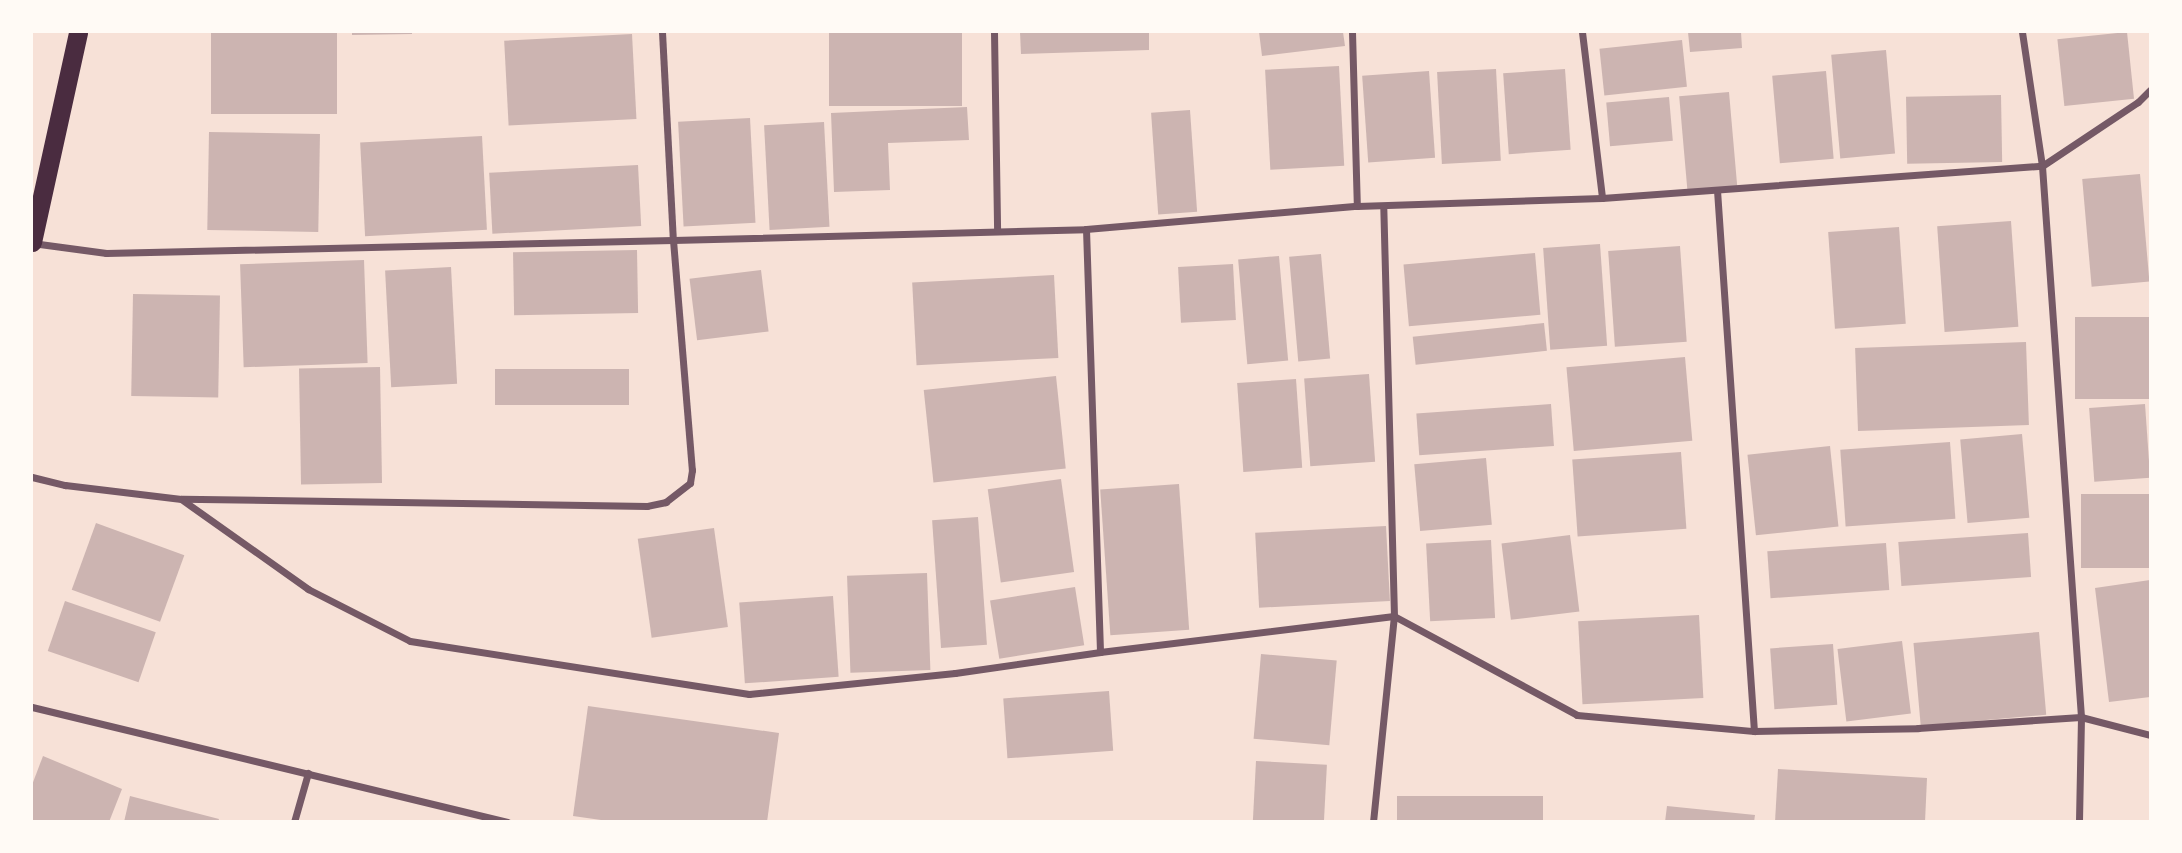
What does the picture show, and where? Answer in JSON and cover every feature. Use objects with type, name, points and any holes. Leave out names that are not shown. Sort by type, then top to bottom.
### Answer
[{"type":"highway","points":[[32,243],[78,32]]},
{"type":"street","points":[[32,477],[65,485],[181,499],[647,506],[666,502],[690,484],[692,470],[673,240],[662,32]]},
{"type":"street","points":[[994,32],[997,230]]},
{"type":"street","points":[[1352,32],[1357,206]]},
{"type":"street","points":[[1582,32],[1602,198]]},
{"type":"street","points":[[2022,32],[2042,166],[2081,717],[2079,821]]},
{"type":"street","points":[[32,243],[106,253],[1086,229],[1357,206],[1602,198],[1717,190],[2042,166],[2138,102],[2151,90]]},
{"type":"street","points":[[1717,190],[1754,731]]},
{"type":"street","points":[[1373,821],[1394,617],[1383,206]]},
{"type":"street","points":[[1086,229],[1100,652]]},
{"type":"street","points":[[181,499],[308,589],[410,641],[748,694],[955,673],[1100,652],[1394,617],[1577,715],[1754,731],[1918,728],[2081,717],[2151,735]]},
{"type":"street","points":[[32,707],[507,821]]},
{"type":"street","points":[[294,821],[307,773]]},
{"type":"building","points":[[211,32],[337,32],[337,114],[211,114]]},
{"type":"building","points":[[352,32],[412,32],[412,34],[352,35]]},
{"type":"building","points":[[829,32],[962,32],[962,106],[829,106]]},
{"type":"building","points":[[1020,32],[1149,32],[1149,50],[1021,54]]},
{"type":"building","points":[[1259,32],[1343,32],[1345,46],[1262,56]]},
{"type":"building","points":[[1688,32],[1741,32],[1742,48],[1690,52]]},
{"type":"building","points":[[2127,32],[2134,99],[2064,106],[2057,39]]},
{"type":"building","points":[[632,34],[636,119],[509,126],[504,41]]},
{"type":"building","points":[[1682,40],[1687,87],[1604,95],[1599,49]]},
{"type":"building","points":[[1886,50],[1895,154],[1840,158],[1831,55]]},
{"type":"building","points":[[1339,66],[1344,166],[1270,170],[1265,70]]},
{"type":"building","points":[[1496,69],[1501,161],[1442,164],[1437,72]]},
{"type":"building","points":[[1565,69],[1571,150],[1509,154],[1503,73]]},
{"type":"building","points":[[1429,71],[1435,158],[1368,162],[1362,76]]},
{"type":"building","points":[[1826,71],[1834,159],[1780,163],[1772,76]]},
{"type":"building","points":[[1729,92],[1737,187],[1687,191],[1679,96]]},
{"type":"building","points":[[2001,95],[2002,162],[1907,164],[1906,97]]},
{"type":"building","points":[[1669,97],[1673,141],[1610,146],[1606,102]]},
{"type":"building","points":[[967,107],[969,140],[888,143],[890,190],[834,192],[831,113]]},
{"type":"building","points":[[1190,110],[1197,212],[1158,214],[1151,113]]},
{"type":"building","points":[[750,118],[755,223],[684,227],[678,122]]},
{"type":"building","points":[[824,122],[829,227],[770,230],[764,125]]},
{"type":"building","points":[[209,132],[320,134],[318,232],[207,230]]},
{"type":"building","points":[[482,136],[487,230],[365,236],[360,142]]},
{"type":"building","points":[[638,165],[641,226],[492,234],[489,173]]},
{"type":"building","points":[[2140,174],[2149,282],[2092,287],[2082,179]]},
{"type":"building","points":[[2011,221],[2018,327],[1945,332],[1937,226]]},
{"type":"building","points":[[1899,227],[1906,324],[1835,329],[1828,232]]},
{"type":"building","points":[[1600,244],[1607,346],[1550,350],[1543,248]]},
{"type":"building","points":[[1680,246],[1687,342],[1615,347],[1608,251]]},
{"type":"building","points":[[637,250],[638,313],[514,315],[513,252]]},
{"type":"building","points":[[1535,253],[1540,315],[1409,326],[1404,265]]},
{"type":"building","points":[[1321,254],[1330,359],[1298,361],[1289,257]]},
{"type":"building","points":[[1279,256],[1288,361],[1247,364],[1238,260]]},
{"type":"building","points":[[364,260],[368,363],[244,367],[240,264]]},
{"type":"building","points":[[1233,264],[1236,320],[1181,323],[1178,267]]},
{"type":"building","points":[[451,267],[457,384],[391,387],[385,270]]},
{"type":"building","points":[[761,270],[769,332],[697,340],[690,279]]},
{"type":"building","points":[[1054,275],[1058,358],[917,365],[912,282]]},
{"type":"building","points":[[133,294],[220,296],[218,398],[131,396]]},
{"type":"building","points":[[2075,317],[2150,317],[2150,399],[2075,399]]},
{"type":"building","points":[[1544,323],[1547,351],[1416,365],[1413,337]]},
{"type":"building","points":[[2026,342],[2029,425],[1858,431],[1855,348]]},
{"type":"building","points":[[1685,357],[1692,441],[1574,451],[1566,367]]},
{"type":"building","points":[[380,367],[382,483],[301,484],[299,368]]},
{"type":"building","points":[[495,369],[629,369],[629,405],[495,405]]},
{"type":"building","points":[[1369,374],[1375,462],[1310,466],[1304,379]]},
{"type":"building","points":[[1056,376],[1066,468],[933,482],[924,390]]},
{"type":"building","points":[[1296,379],[1302,468],[1243,472],[1237,383]]},
{"type":"building","points":[[1551,404],[1554,446],[1419,455],[1416,413]]},
{"type":"building","points":[[2145,404],[2150,478],[2094,482],[2089,408]]},
{"type":"building","points":[[2022,434],[2029,518],[1968,523],[1960,439]]},
{"type":"building","points":[[1950,442],[1955,519],[1846,526],[1840,450]]},
{"type":"building","points":[[1830,446],[1838,527],[1756,535],[1747,455]]},
{"type":"building","points":[[1681,452],[1686,529],[1578,536],[1572,460]]},
{"type":"building","points":[[1486,458],[1492,525],[1420,531],[1414,464]]},
{"type":"building","points":[[1061,479],[1074,572],[1001,582],[988,489]]},
{"type":"building","points":[[1179,484],[1189,630],[1110,635],[1100,490]]},
{"type":"building","points":[[2081,494],[2150,494],[2150,568],[2081,568]]},
{"type":"building","points":[[978,517],[987,645],[941,648],[932,520]]},
{"type":"building","points":[[96,523],[184,555],[160,622],[72,590]]},
{"type":"building","points":[[1386,526],[1390,601],[1259,608],[1255,533]]},
{"type":"building","points":[[714,528],[728,627],[652,638],[638,539]]},
{"type":"building","points":[[2028,533],[2031,577],[1901,586],[1898,542]]},
{"type":"building","points":[[1570,535],[1579,611],[1511,620],[1502,543]]},
{"type":"building","points":[[1491,540],[1495,618],[1430,621],[1426,543]]},
{"type":"building","points":[[1886,543],[1889,590],[1771,598],[1767,551]]},
{"type":"building","points":[[927,573],[930,670],[850,673],[847,576]]},
{"type":"building","points":[[2150,580],[2150,697],[2109,702],[2095,588]]},
{"type":"building","points":[[1075,587],[1084,645],[999,659],[990,600]]},
{"type":"building","points":[[833,596],[839,677],[745,683],[739,603]]},
{"type":"building","points":[[65,601],[156,632],[139,682],[48,651]]},
{"type":"building","points":[[1699,615],[1703,698],[1583,704],[1578,621]]},
{"type":"building","points":[[2039,632],[2046,715],[1921,726],[1913,643]]},
{"type":"building","points":[[1902,641],[1911,713],[1846,721],[1837,649]]},
{"type":"building","points":[[1833,644],[1837,705],[1774,709],[1770,648]]},
{"type":"building","points":[[1261,654],[1337,661],[1329,745],[1254,739]]},
{"type":"building","points":[[1109,691],[1113,751],[1007,758],[1003,698]]},
{"type":"building","points":[[588,706],[779,733],[767,822],[615,822],[573,816]]},
{"type":"building","points":[[43,756],[122,789],[109,822],[32,822],[32,785]]},
{"type":"building","points":[[1256,761],[1327,765],[1324,822],[1253,822]]},
{"type":"building","points":[[1778,769],[1927,778],[1925,822],[1775,822]]},
{"type":"building","points":[[130,796],[219,819],[218,822],[124,822]]},
{"type":"building","points":[[1397,796],[1543,796],[1543,822],[1397,822]]},
{"type":"building","points":[[1667,806],[1755,815],[1754,822],[1665,822]]}]
